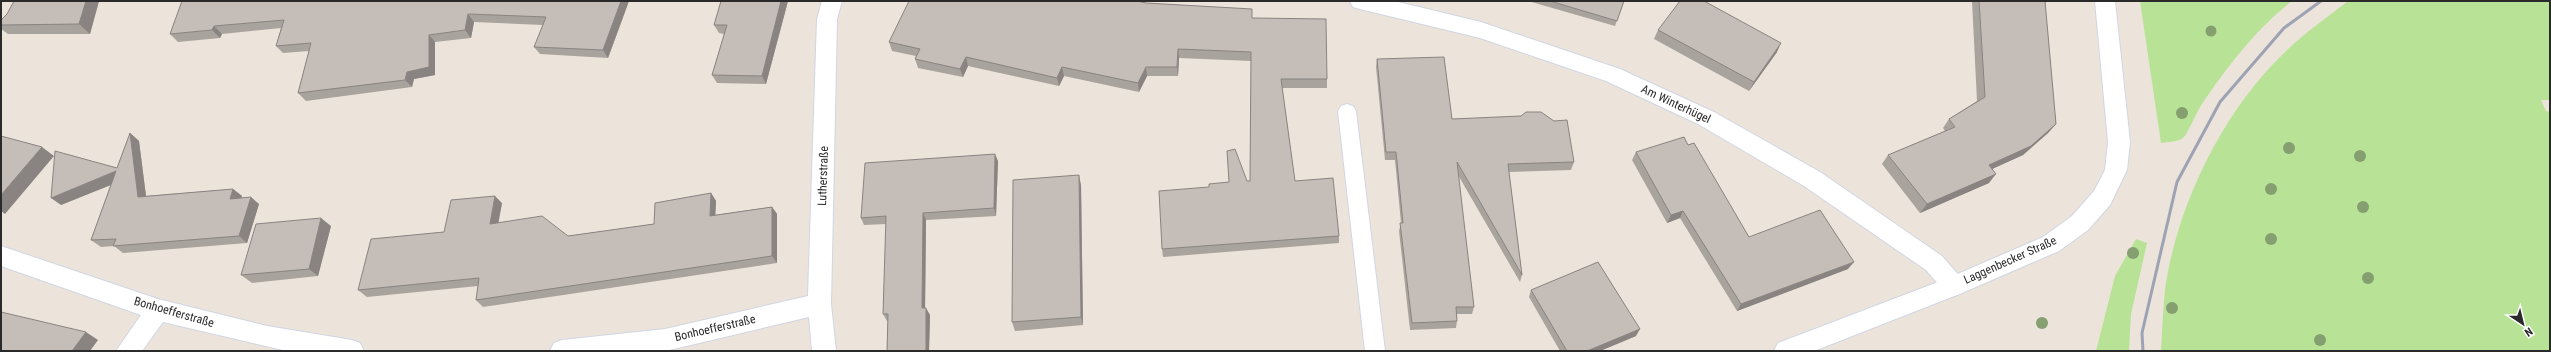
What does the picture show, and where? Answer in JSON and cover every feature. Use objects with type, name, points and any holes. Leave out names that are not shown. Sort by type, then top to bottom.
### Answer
[{"type":"street","name":"Lutherstraße","points":[[824,351],[819,304],[827,19],[832,1]]},
{"type":"street","name":"Am Winterhügel","points":[[1360,1],[1481,30],[1613,75],[1706,118],[1818,183],[1934,262],[1954,286]]},
{"type":"street","name":"Laggenbecker Straße","points":[[1786,351],[1954,286],[2051,244],[2080,223],[2102,198],[2116,170],[2119,142],[2106,1]]},
{"type":"street","name":"Bonhoefferstraße","points":[[1,256],[158,310],[267,337],[352,351]]},
{"type":"street","name":"Bonhoefferstraße","points":[[562,351],[665,340],[819,304]]},
{"type":"street","points":[[128,351],[158,310]]},
{"type":"lane","points":[[1347,111],[1375,351]]},
{"type":"green space","points":[[2140,1],[2292,1],[2267,23],[2243,49],[2202,104],[2184,137],[2176,141],[2161,143]]},
{"type":"green space","points":[[2348,1],[2550,1],[2550,100],[2541,100],[2546,111],[2550,112],[2550,351],[2161,351],[2165,290],[2171,259],[2179,227],[2205,164],[2222,133],[2260,78],[2282,55],[2314,27]]},
{"type":"green space","points":[[2136,239],[2147,243],[2131,314],[2129,351],[2096,351],[2115,276]]},
{"type":"building","points":[[14,1],[86,1],[79,24],[1,25],[1,20],[7,14]]},
{"type":"building","points":[[182,1],[621,1],[603,50],[534,47],[546,17],[468,14],[465,30],[429,35],[429,67],[407,72],[405,80],[298,93],[311,43],[276,46],[284,20],[214,26],[212,30],[170,34]]},
{"type":"building","points":[[721,1],[781,1],[762,76],[712,75],[727,25],[714,25]]},
{"type":"building","points":[[909,1],[1137,1],[1146,3],[1252,9],[1252,18],[1326,19],[1327,79],[1281,79],[1295,181],[1333,178],[1339,236],[1162,249],[1159,191],[1209,187],[1209,184],[1229,182],[1227,151],[1235,149],[1247,181],[1250,181],[1251,52],[1178,49],[1177,67],[1146,67],[1138,83],[1062,67],[1057,78],[966,57],[960,69],[915,59],[920,49],[889,42]]},
{"type":"building","points":[[1550,1],[1624,1],[1617,21]]},
{"type":"building","points":[[1680,1],[1704,1],[1781,43],[1754,82],[1658,30]]},
{"type":"building","points":[[1979,1],[2045,1],[2056,124],[2031,146],[1989,165],[1996,174],[1927,204],[1888,155],[1955,127],[1949,119],[1985,97]]},
{"type":"building","points":[[1444,57],[1452,119],[1521,116],[1526,112],[1541,112],[1554,121],[1567,120],[1574,162],[1508,164],[1522,275],[1457,162],[1474,307],[1456,307],[1457,321],[1412,323],[1400,223],[1403,223],[1396,152],[1386,152],[1377,59]]},
{"type":"building","points":[[130,133],[138,197],[233,189],[230,199],[251,197],[239,236],[113,246],[116,239],[91,240],[116,171],[51,198],[55,151],[117,168]]},
{"type":"building","points":[[1,136],[42,147],[1,195]]},
{"type":"building","points":[[1684,137],[1688,145],[1694,143],[1749,237],[1820,210],[1854,262],[1741,304],[1683,211],[1671,215],[1636,152]]},
{"type":"building","points":[[995,154],[994,208],[923,213],[922,308],[926,308],[926,351],[887,351],[888,314],[883,314],[886,216],[861,218],[865,163]]},
{"type":"building","points":[[1079,175],[1081,317],[1012,322],[1013,180]]},
{"type":"building","points":[[711,193],[710,216],[772,207],[772,256],[476,300],[479,278],[358,290],[371,239],[444,232],[451,200],[495,196],[490,224],[542,216],[568,236],[654,224],[655,203]]},
{"type":"building","points":[[321,218],[309,269],[241,275],[256,224]]},
{"type":"building","points":[[1598,262],[1640,329],[1587,351],[1567,351],[1531,290]]},
{"type":"building","points":[[1,312],[86,332],[72,351],[1,351]]},
{"type":"railway","points":[[2143,351],[2142,333],[2177,182],[2220,102],[2284,28],[2321,1]]}]
